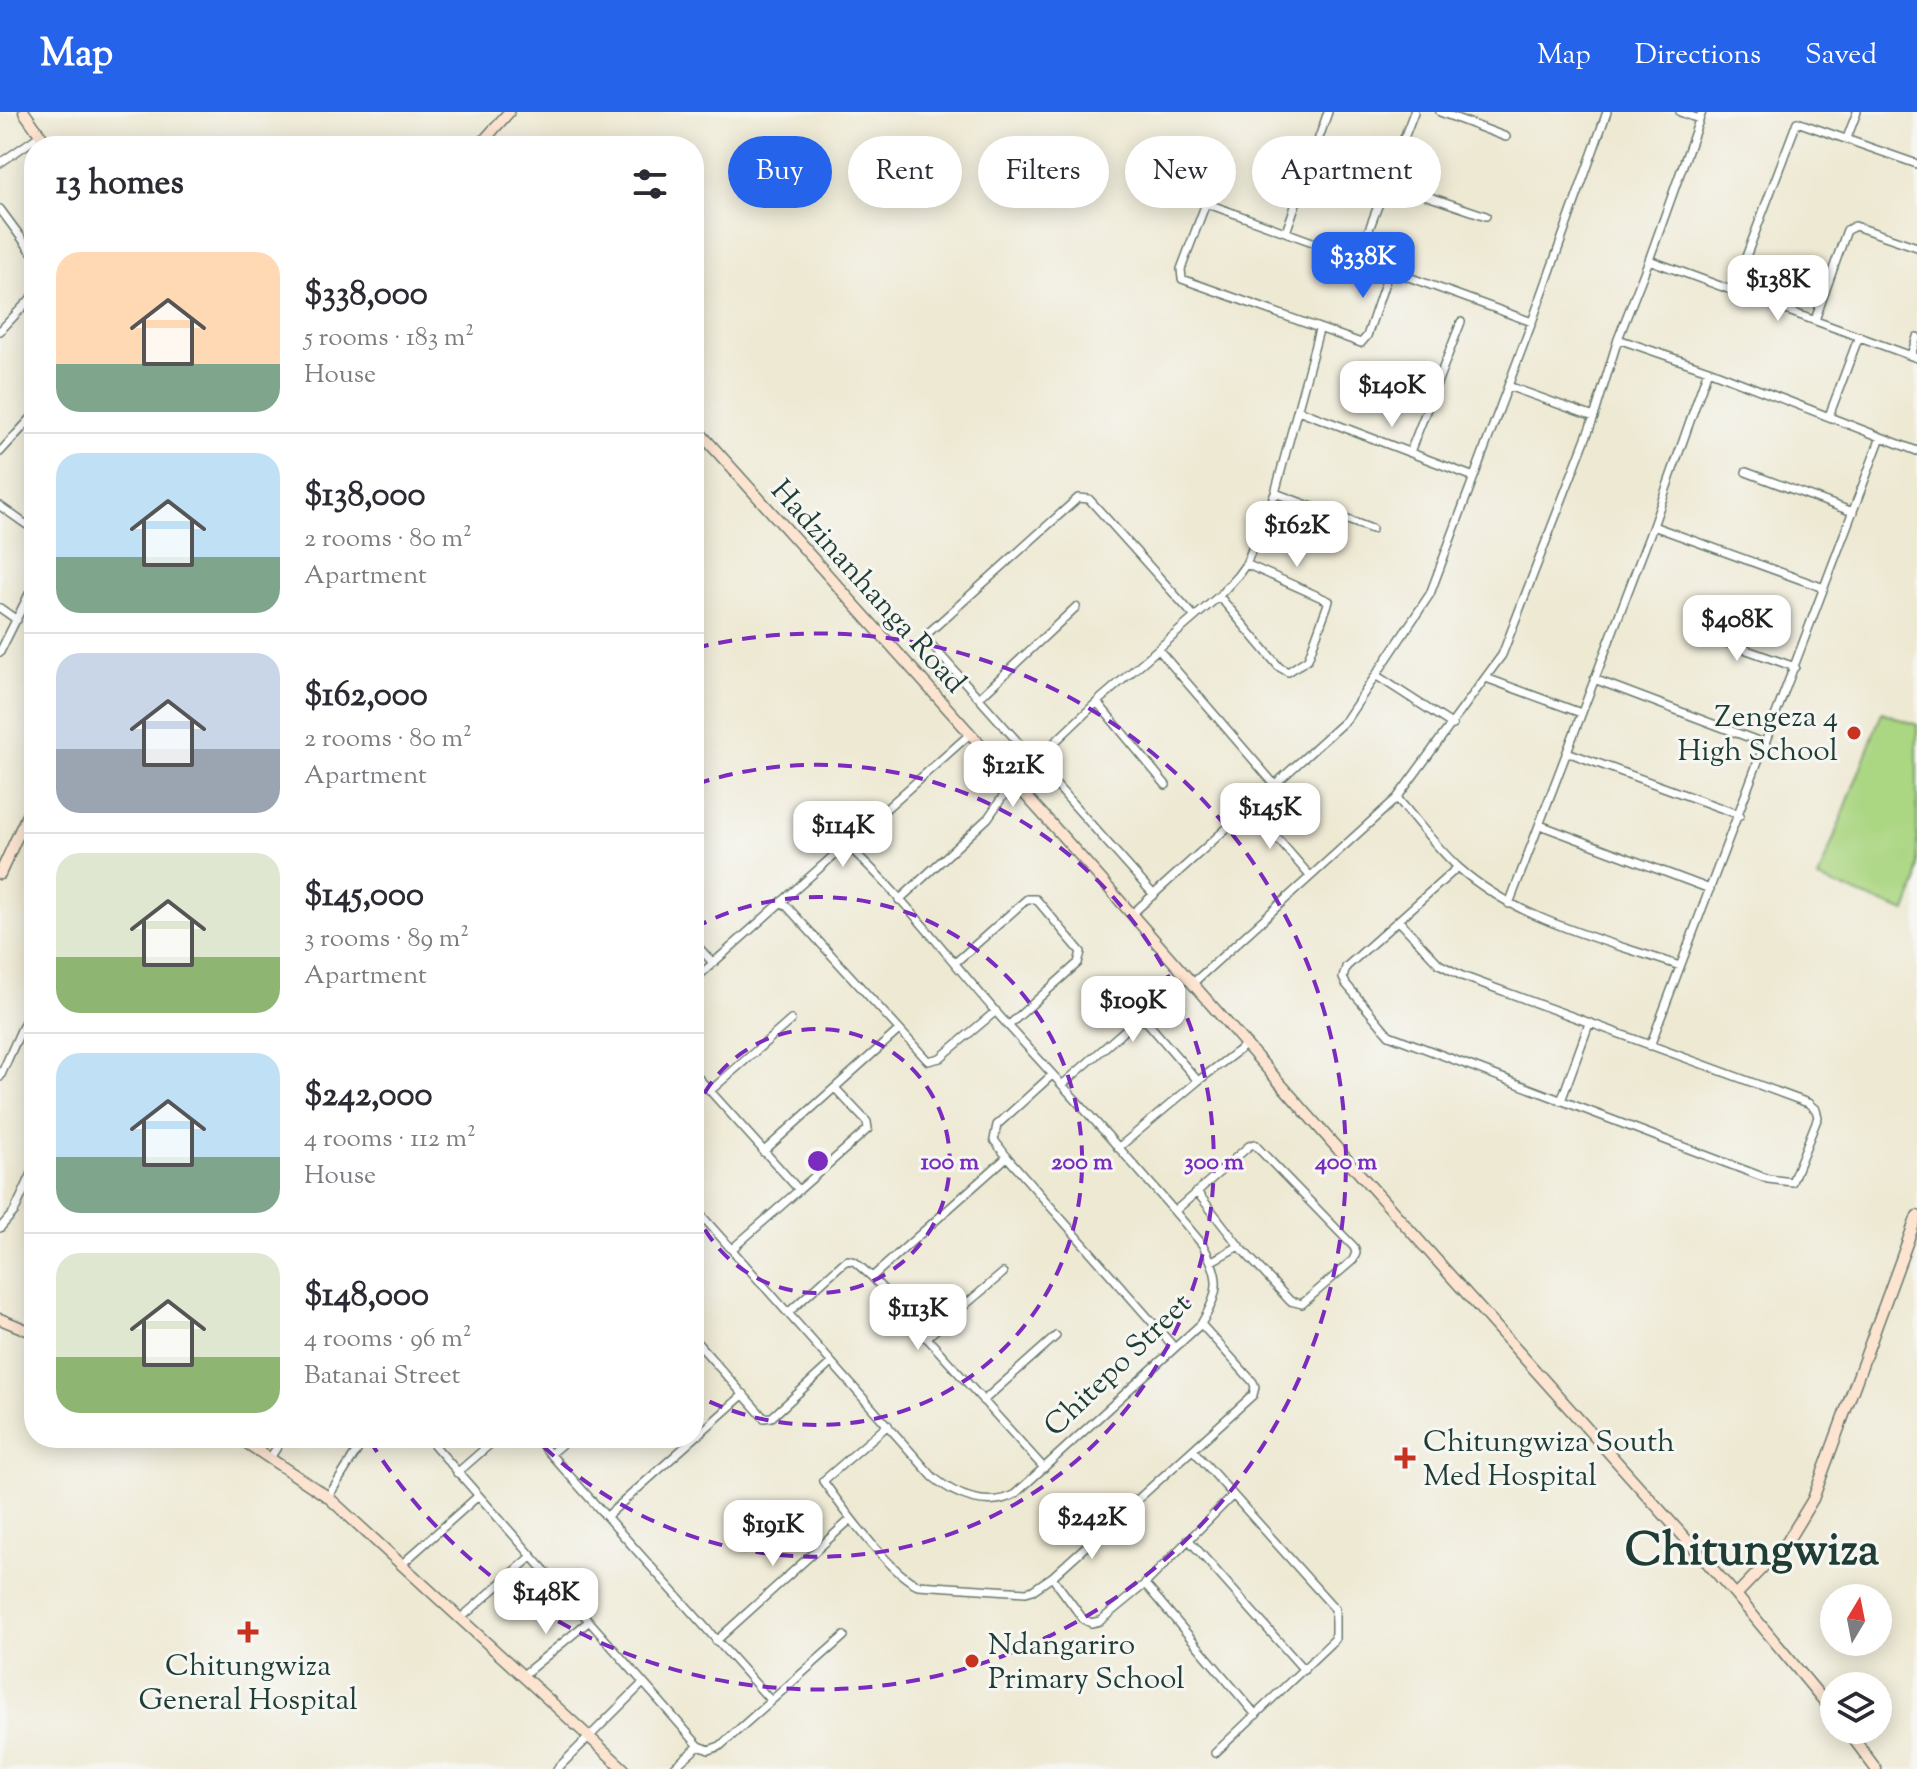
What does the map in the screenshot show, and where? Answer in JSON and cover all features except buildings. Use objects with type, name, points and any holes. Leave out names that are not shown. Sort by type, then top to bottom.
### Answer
[{"type":"street","points":[[24,112],[39,136]]},
{"type":"street","points":[[488,136],[509,112]]},
{"type":"street","points":[[1286,232],[1328,112]]},
{"type":"street","points":[[1406,136],[1414,112]]},
{"type":"street","points":[[1440,112],[1506,137]]},
{"type":"street","points":[[1132,914],[1346,720],[1430,594],[1607,112]]},
{"type":"street","points":[[1193,983],[1397,798],[1502,655],[1594,417],[1618,339],[1700,116],[1680,112]]},
{"type":"street","points":[[1733,291],[1800,112]]},
{"type":"street","points":[[1847,138],[1857,112]]},
{"type":"street","points":[[1797,122],[1917,164]]},
{"type":"street","points":[[0,163],[24,146]]},
{"type":"street","points":[[1441,201],[1486,216]]},
{"type":"street","points":[[1204,208],[1181,269],[1182,279],[1319,330],[1361,343],[1367,336],[1389,271]]},
{"type":"street","points":[[1220,208],[1532,322]]},
{"type":"street","points":[[1358,258],[1379,208]]},
{"type":"street","points":[[0,209],[24,241]]},
{"type":"street","points":[[1815,320],[1847,230],[1855,226],[1917,247]]},
{"type":"street","points":[[1649,260],[1914,356],[1917,337]]},
{"type":"street","points":[[0,331],[24,306]]},
{"type":"street","points":[[1410,452],[1461,322]]},
{"type":"street","points":[[899,900],[988,818],[1013,782],[1097,702],[1219,596],[1246,564],[1275,493],[1319,330]]},
{"type":"street","points":[[1829,416],[1859,336]]},
{"type":"street","points":[[1618,339],[1708,370],[1917,451]]},
{"type":"street","points":[[1509,904],[1653,526],[1708,370]]},
{"type":"street","points":[[1508,386],[1594,417]]},
{"type":"street","points":[[1298,410],[1474,477]]},
{"type":"street","points":[[0,452],[24,426]]},
{"type":"street","name":"Hadzinanhanga Road","points":[[704,437],[1736,1595],[1820,1696]]},
{"type":"street","points":[[1650,1046],[1881,437]]},
{"type":"street","points":[[1746,472],[1853,512]]},
{"type":"street","points":[[1275,493],[1372,529]]},
{"type":"street","points":[[1154,895],[928,641],[927,634],[1078,498],[1089,499],[1194,616]]},
{"type":"street","points":[[0,506],[24,523]]},
{"type":"street","points":[[1653,526],[1824,588]]},
{"type":"street","points":[[1219,596],[1279,667],[1288,672],[1308,659],[1329,601],[1246,564]]},
{"type":"street","points":[[0,652],[24,605]]},
{"type":"street","points":[[979,698],[1076,607]]},
{"type":"street","points":[[0,608],[17,620]]},
{"type":"street","points":[[1690,630],[1795,667]]},
{"type":"street","points":[[1158,649],[1275,785]]},
{"type":"street","points":[[1377,676],[1453,725]]},
{"type":"street","points":[[1486,678],[1581,713]]},
{"type":"street","points":[[1594,679],[1766,744]]},
{"type":"street","points":[[1097,702],[1166,785]]},
{"type":"street","points":[[704,971],[970,734]]},
{"type":"street","points":[[1567,752],[1740,815]]},
{"type":"street","points":[[1397,798],[1458,867],[1509,904],[1680,966]]},
{"type":"street","points":[[1250,807],[1310,876]]},
{"type":"street","points":[[0,874],[24,822]]},
{"type":"street","points":[[1540,825],[1710,889]]},
{"type":"street","name":"Chitepo Street","points":[[704,1218],[933,1477],[952,1490],[992,1502],[1007,1498],[1044,1468],[1201,1324],[1215,1300],[1217,1288],[1212,1261],[1202,1244],[956,962],[869,865],[847,845]]},
{"type":"street","points":[[1399,921],[1439,964],[1462,976],[1813,1106],[1818,1117],[1792,1182],[1768,1179],[1389,1035],[1346,984],[1346,967],[1458,867]]},
{"type":"street","points":[[956,962],[1027,899],[1036,899],[1081,952],[1078,963],[1009,1025]]},
{"type":"street","points":[[782,901],[925,1059],[934,1061],[996,1011]]},
{"type":"street","points":[[704,953],[713,963]]},
{"type":"street","points":[[710,1091],[791,1020]]},
{"type":"street","points":[[1062,1085],[1133,1023],[1142,1020],[1198,1081]]},
{"type":"street","points":[[0,1077],[24,1023]]},
{"type":"street","points":[[1561,1101],[1589,1024]]},
{"type":"street","points":[[763,1152],[899,1030]]},
{"type":"street","points":[[1118,1148],[1247,1044]]},
{"type":"street","points":[[1052,1075],[997,1125],[994,1140],[1174,1347]]},
{"type":"street","points":[[704,1084],[799,1190]]},
{"type":"street","points":[[732,1249],[868,1129],[867,1122],[835,1088]]},
{"type":"street","points":[[1175,1211],[1249,1146],[1254,1144],[1354,1247],[1356,1253],[1353,1260],[1317,1292],[1305,1302],[1297,1304],[1290,1301],[1239,1246],[1197,1192]]},
{"type":"street","points":[[872,1277],[1007,1157]]},
{"type":"street","points":[[0,1228],[14,1212],[24,1190]]},
{"type":"street","points":[[1736,1595],[1787,1542],[1813,1499],[1917,1216]]},
{"type":"street","points":[[1212,1261],[1239,1246]]},
{"type":"street","points":[[789,1312],[848,1260],[855,1262],[1044,1468]]},
{"type":"street","points":[[926,1338],[1003,1273]]},
{"type":"street","points":[[0,1319],[24,1329]]},
{"type":"street","points":[[888,1425],[823,1481],[851,1519],[902,1576],[918,1585],[1033,1590],[1052,1577],[1249,1400],[1255,1391],[1253,1382],[1201,1324]]},
{"type":"street","points":[[983,1401],[1056,1336]]},
{"type":"street","points":[[704,1350],[764,1418],[772,1417],[831,1363]]},
{"type":"street","points":[[704,1430],[744,1394]]},
{"type":"street","points":[[254,1448],[328,1497],[624,1769]]},
{"type":"street","points":[[270,1458],[276,1448]]},
{"type":"street","points":[[328,1497],[359,1448]]},
{"type":"street","points":[[436,1448],[699,1746],[709,1750],[720,1746],[844,1636]]},
{"type":"street","points":[[457,1473],[486,1448]]},
{"type":"street","points":[[545,1448],[771,1701]]},
{"type":"street","points":[[550,1454],[557,1448]]},
{"type":"street","points":[[607,1516],[683,1448]]},
{"type":"street","points":[[1193,1450],[1335,1609],[1335,1639],[1215,1753]]},
{"type":"street","points":[[1052,1577],[1083,1619],[1091,1623],[1100,1621],[1145,1584],[1232,1496]]},
{"type":"street","points":[[402,1564],[477,1497]]},
{"type":"street","points":[[716,1641],[851,1519]]},
{"type":"street","points":[[1188,1539],[1304,1670]]},
{"type":"street","points":[[461,1618],[531,1557]]},
{"type":"street","points":[[1145,1584],[1256,1715]]},
{"type":"street","points":[[523,1675],[588,1622]]},
{"type":"street","points":[[557,1769],[643,1683]]},
{"type":"street","points":[[1857,1744],[1876,1769]]},
{"type":"street","points":[[672,1769],[699,1746]]},
{"type":"green space","points":[[1882,712],[1917,725],[1917,882],[1906,912],[1818,879]]},
{"type":"place","name":"Zengeza 4 High School","points":[[1854,733]]},
{"type":"place","name":"Chitungwiza South Med Hospital","points":[[1405,1458]]},
{"type":"place","name":"Chitungwiza General Hospital","points":[[248,1632]]},
{"type":"place","name":"Ndangariro Primary School","points":[[972,1661]]},
{"type":"district","name":"Chitungwiza","points":[[1752,1548]]}]
